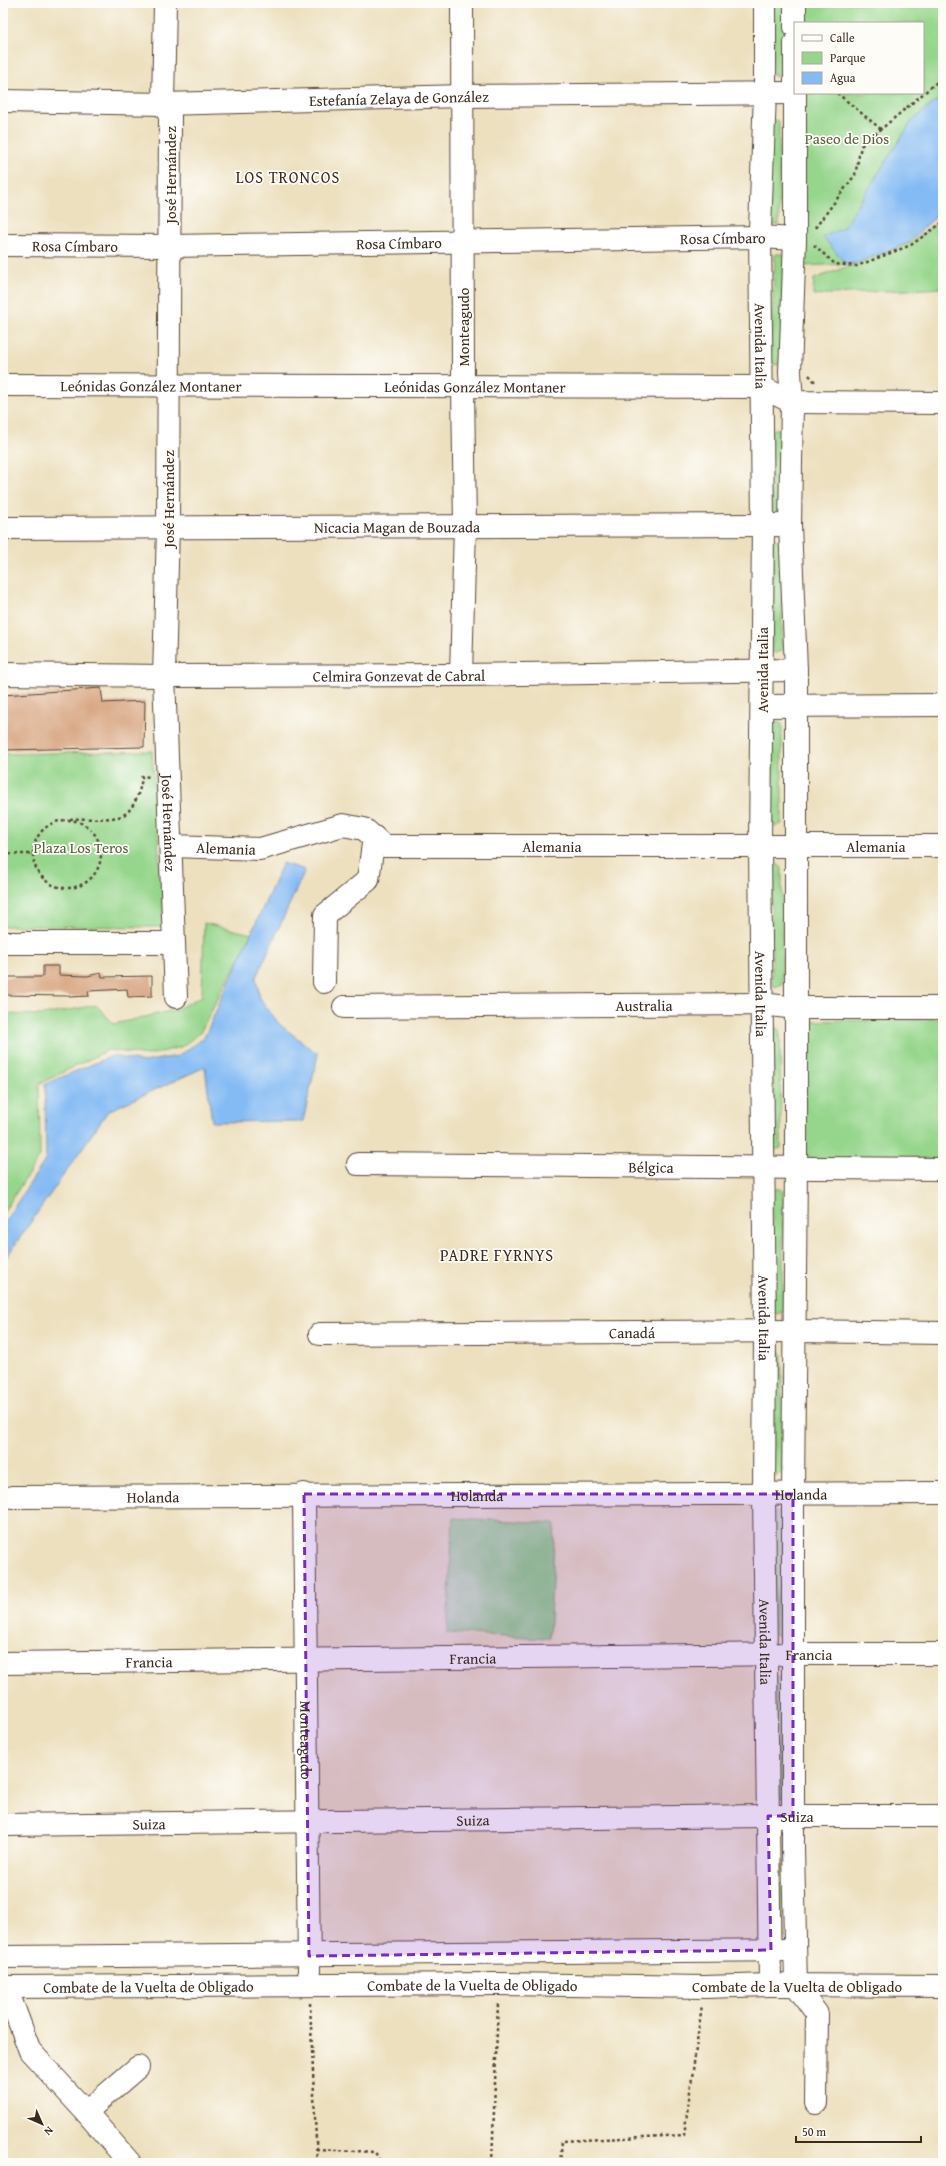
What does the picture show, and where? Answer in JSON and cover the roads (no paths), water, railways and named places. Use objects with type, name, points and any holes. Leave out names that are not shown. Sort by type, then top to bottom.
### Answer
[{"type":"street","name":"José Hernández","points":[[165,3],[163,104],[170,116],[170,246],[168,527],[164,676],[172,846],[173,943],[176,997]]},
{"type":"street","name":"Monteagudo","points":[[461,675],[465,526],[463,387],[462,3]]},
{"type":"street","name":"Avenida Italia","points":[[765,3],[765,92],[760,237],[764,525],[761,669],[762,706],[760,846],[765,1331],[764,1494],[770,1985]]},
{"type":"street","points":[[795,3],[795,22]]},
{"type":"street","name":"Estefanía Zelaya de González","points":[[3,101],[163,104],[463,96],[765,92],[794,93]]},
{"type":"street","name":"Avenida Italia","points":[[795,94],[806,240],[790,372],[792,402],[790,525],[796,670],[796,1168],[793,1494],[794,1950],[796,1985]]},
{"type":"street","name":"Rosa Címbaro","points":[[3,244],[170,246],[463,243],[760,237],[806,240]]},
{"type":"street","name":"Leónidas González Montaner","points":[[3,386],[761,386],[792,402],[943,403]]},
{"type":"street","name":"Nicacia Magan de Bouzada","points":[[3,528],[790,525]]},
{"type":"street","name":"Celmira Gonzevat de Cabral","points":[[3,674],[164,676],[461,675],[761,669],[796,670]]},
{"type":"street","points":[[762,706],[943,705]]},
{"type":"street","name":"Alemania","points":[[172,846],[260,849],[343,825],[364,829],[384,846],[943,846]]},
{"type":"street","points":[[324,982],[325,915],[368,880],[374,837]]},
{"type":"street","points":[[3,943],[173,943]]},
{"type":"street","name":"Australia","points":[[344,1007],[762,1004],[796,1008],[943,1008]]},
{"type":"street","name":"Bélgica","points":[[358,1164],[943,1169]]},
{"type":"street","name":"Canadá","points":[[320,1334],[794,1330],[943,1333]]},
{"type":"street","name":"Holanda","points":[[12,1497],[304,1494],[943,1493]]},
{"type":"street","name":"Monteagudo","points":[[304,1494],[309,1986]]},
{"type":"street","name":"Francia","points":[[3,1663],[793,1654],[943,1654]]},
{"type":"street","name":"Suiza","points":[[3,1825],[768,1816],[943,1816]]},
{"type":"street","points":[[3,1957],[309,1956],[794,1950]]},
{"type":"street","name":"Combate de la Vuelta de Obligado","points":[[4,1986],[309,1986],[499,1984],[705,1987],[770,1985],[943,1986]]},
{"type":"street","points":[[796,1985],[817,2014],[816,2103]]},
{"type":"street","points":[[4,1986],[30,2051],[130,2163]]},
{"type":"street","points":[[86,2112],[138,2067]]},
{"type":"water","points":[[943,99],[943,210],[908,243],[857,263],[846,264],[823,237],[843,228],[912,121],[936,101]]},
{"type":"water","points":[[283,863],[305,870],[256,978],[260,998],[279,1024],[318,1054],[303,1121],[212,1122],[205,1067],[108,1111],[3,1262],[3,1224],[46,1159],[45,1084],[112,1056],[143,1062],[178,1056],[204,1038]]},
{"type":"district","name":"LOS TRONCOS","points":[[288,177]]},
{"type":"district","name":"PADRE FYRNYS","points":[[497,1255]]},
{"type":"park label","name":"Paseo de Dios","points":[[847,138]]},
{"type":"park label","name":"Plaza Los Teros","points":[[81,847]]}]
